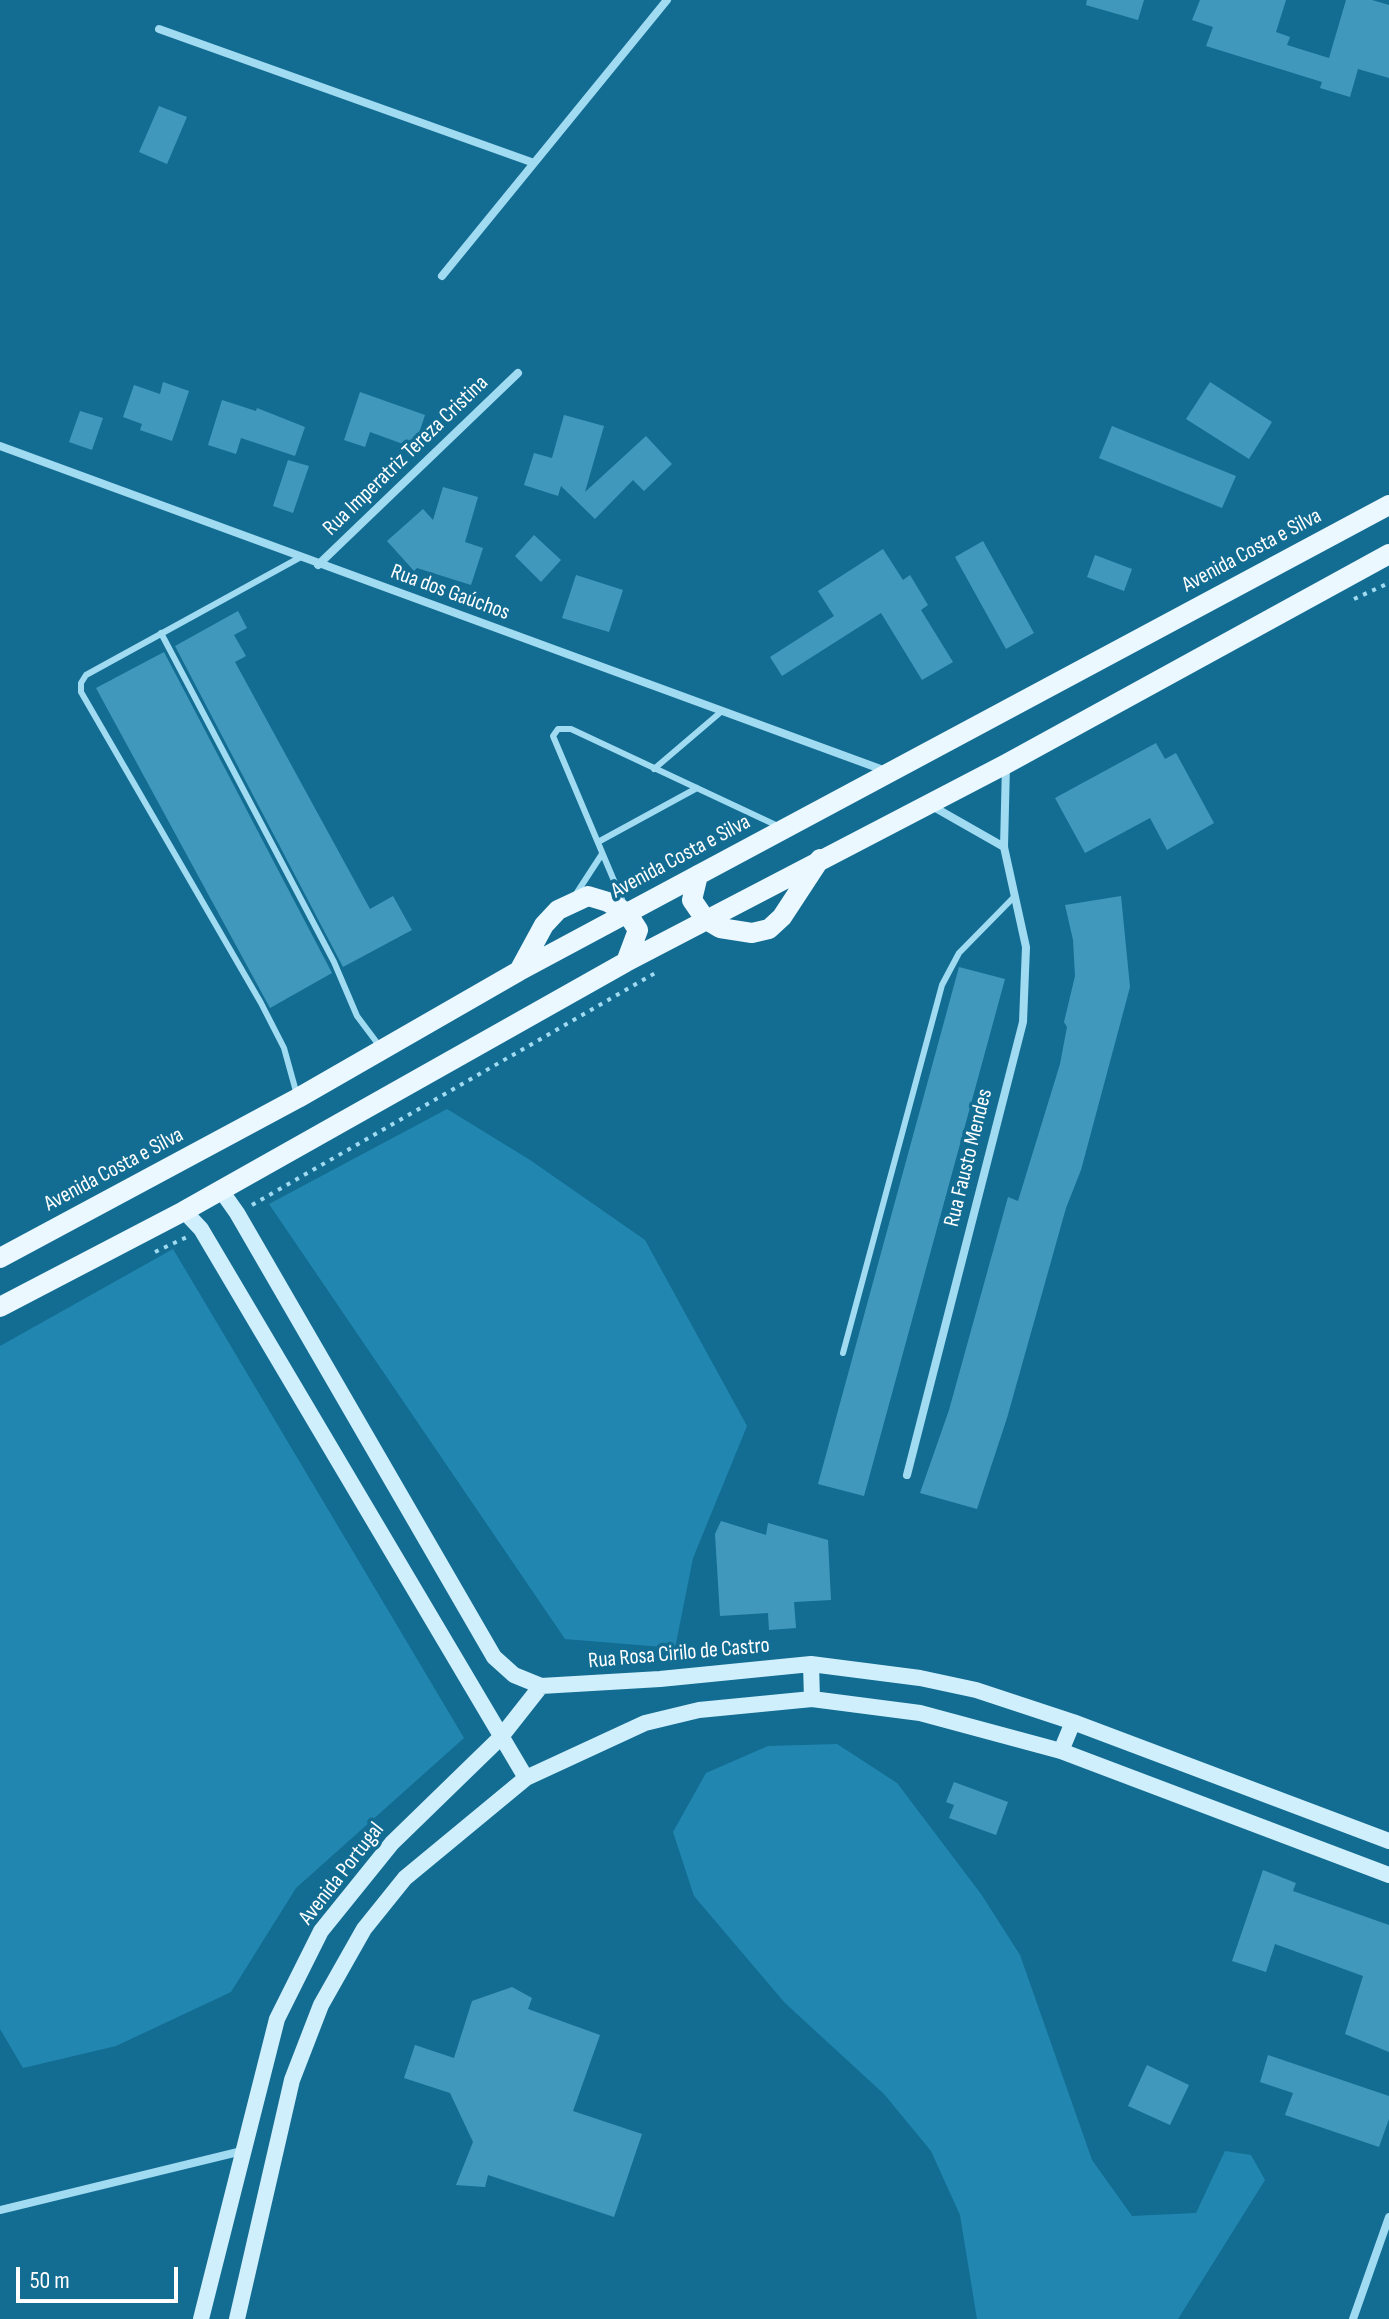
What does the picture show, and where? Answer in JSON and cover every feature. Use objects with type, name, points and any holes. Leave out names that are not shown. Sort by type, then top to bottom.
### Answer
[{"type":"main road","name":"Avenida Costa e Silva","points":[[0,1258],[383,1051],[519,971],[1389,505]]},
{"type":"main road","points":[[0,1307],[184,1211],[705,919],[1006,764],[1389,554]]},
{"type":"main road","points":[[698,875],[691,892],[692,900],[705,919],[735,933],[769,929],[782,917],[821,857]]},
{"type":"main road","points":[[519,971],[544,925],[571,901],[588,896],[608,902],[627,913],[638,930],[626,962]]},
{"type":"main road","points":[[220,1189],[237,1213],[494,1657],[514,1675],[541,1686]]},
{"type":"main road","points":[[184,1211],[201,1229],[526,1778]]},
{"type":"main road","points":[[811,1664],[812,1699]]},
{"type":"main road","name":"Rua Rosa Cirilo de Castro","points":[[541,1686],[660,1679],[811,1664],[948,1684],[1073,1722],[1389,1841]]},
{"type":"main road","name":"Avenida Portugal","points":[[201,2319],[277,2019],[321,1931],[392,1843],[500,1738],[541,1686]]},
{"type":"main road","points":[[237,2319],[292,2080],[321,2005],[364,1929],[405,1878],[526,1778],[645,1723],[699,1710],[812,1699],[933,1716],[1061,1751],[1389,1875]]},
{"type":"main road","points":[[1061,1751],[1073,1722]]},
{"type":"street","points":[[442,276],[667,0]]},
{"type":"street","points":[[159,29],[534,163]]},
{"type":"street","name":"Rua Imperatriz Tereza Cristina","points":[[318,565],[518,373]]},
{"type":"street","name":"Rua dos Gaúchos","points":[[0,446],[889,772]]},
{"type":"street","name":"Rua Fausto Mendes","points":[[907,1475],[1023,1022],[1026,947],[1004,847],[1006,764]]},
{"type":"street","points":[[928,804],[1004,847]]},
{"type":"street","points":[[0,2210],[242,2151]]},
{"type":"street","points":[[1353,2319],[1389,2217]]},
{"type":"lane","points":[[298,1098],[284,1048],[261,1003],[81,692],[86,675],[299,558]]},
{"type":"lane","points":[[161,633],[334,962],[357,1016],[383,1051]]},
{"type":"lane","points":[[654,769],[722,711]]},
{"type":"lane","points":[[627,913],[553,736],[558,729],[571,729],[783,829]]},
{"type":"lane","points":[[598,842],[697,788]]},
{"type":"lane","points":[[571,901],[602,854]]},
{"type":"lane","points":[[843,1353],[942,985],[959,953],[1015,896]]},
{"type":"path","points":[[1345,603],[1389,583]]},
{"type":"path","points":[[237,1213],[658,971]]},
{"type":"path","points":[[153,1253],[201,1229]]},
{"type":"shaded area","points":[[447,1109],[530,1160],[645,1240],[747,1426],[693,1558],[675,1648],[565,1639],[269,1204]]},
{"type":"shaded area","points":[[173,1249],[464,1738],[296,1888],[231,1992],[116,2046],[23,2068],[0,2029],[0,1346]]},
{"type":"shaded area","points":[[837,1744],[897,1783],[981,1894],[1020,1955],[1092,2160],[1132,2216],[1196,2213],[1225,2151],[1251,2155],[1265,2180],[1178,2319],[977,2319],[960,2215],[931,2151],[884,2094],[785,2003],[694,1896],[673,1832],[706,1773],[768,1746]]},
{"type":"building","points":[[1087,0],[1144,0],[1138,20],[1086,5]]},
{"type":"building","points":[[1200,0],[1286,0],[1276,32],[1290,37],[1287,45],[1329,58],[1346,0],[1372,0],[1389,5],[1389,78],[1358,69],[1350,97],[1320,88],[1322,82],[1206,46],[1213,27],[1192,20]]},
{"type":"building","points":[[159,106],[187,117],[167,164],[139,152]]},
{"type":"building","points":[[163,382],[189,391],[172,441],[140,430],[142,424],[123,417],[134,385],[160,394]]},
{"type":"building","points":[[1210,382],[1272,422],[1249,459],[1186,419]]},
{"type":"building","points":[[360,392],[425,415],[414,448],[370,432],[365,447],[344,440]]},
{"type":"building","points":[[222,400],[256,411],[257,408],[305,427],[295,456],[241,438],[236,454],[208,445]]},
{"type":"building","points":[[80,411],[103,418],[92,450],[69,442]]},
{"type":"building","points":[[564,415],[604,426],[585,492],[646,436],[672,464],[644,491],[633,480],[595,519],[561,486],[558,496],[524,485],[534,453],[552,458]]},
{"type":"building","points":[[1112,426],[1236,476],[1222,508],[1099,458]]},
{"type":"building","points":[[288,460],[309,466],[293,513],[273,506]]},
{"type":"building","points":[[443,487],[478,497],[465,542],[483,548],[471,585],[417,568],[414,571],[387,541],[423,509],[433,520]]},
{"type":"building","points":[[534,535],[561,560],[541,582],[515,556]]},
{"type":"building","points":[[983,541],[1034,633],[1006,649],[955,557]]},
{"type":"building","points":[[883,549],[903,580],[910,575],[928,605],[921,610],[953,662],[922,680],[881,613],[782,676],[770,657],[834,616],[818,591]]},
{"type":"building","points":[[1095,555],[1132,569],[1124,591],[1087,577]]},
{"type":"building","points":[[576,575],[623,590],[609,632],[562,618]]},
{"type":"building","points":[[238,611],[247,628],[234,635],[246,656],[235,662],[370,909],[393,896],[412,930],[343,967],[175,646]]},
{"type":"building","points":[[164,652],[332,973],[270,1008],[96,688]]},
{"type":"building","points":[[1156,743],[1165,759],[1176,753],[1214,823],[1167,850],[1150,818],[1085,853],[1055,798]]},
{"type":"building","points":[[1121,896],[1130,987],[1081,1170],[1066,1208],[1007,1418],[977,1509],[920,1493],[949,1410],[1008,1197],[1018,1201],[1060,1064],[1067,1027],[1064,1022],[1075,976],[1073,940],[1065,905]]},
{"type":"building","points":[[959,967],[1005,979],[864,1496],[818,1484]]},
{"type":"building","points":[[721,1521],[766,1535],[768,1523],[828,1540],[831,1600],[794,1602],[796,1628],[769,1630],[768,1613],[720,1616],[715,1534]]},
{"type":"building","points":[[954,1782],[1008,1802],[996,1835],[949,1818],[954,1805],[946,1802]]},
{"type":"building","points":[[1263,1870],[1296,1883],[1293,1891],[1389,1925],[1389,2052],[1345,2034],[1363,1976],[1275,1944],[1266,1972],[1232,1961]]},
{"type":"building","points":[[512,1987],[532,1998],[528,2009],[600,2035],[573,2111],[642,2134],[614,2217],[488,2175],[485,2187],[456,2185],[473,2142],[450,2093],[404,2078],[415,2045],[454,2058],[472,2001]]},
{"type":"building","points":[[1268,2055],[1389,2096],[1389,2119],[1379,2147],[1285,2115],[1293,2093],[1260,2082]]},
{"type":"building","points":[[1147,2065],[1189,2085],[1170,2125],[1128,2106]]}]
